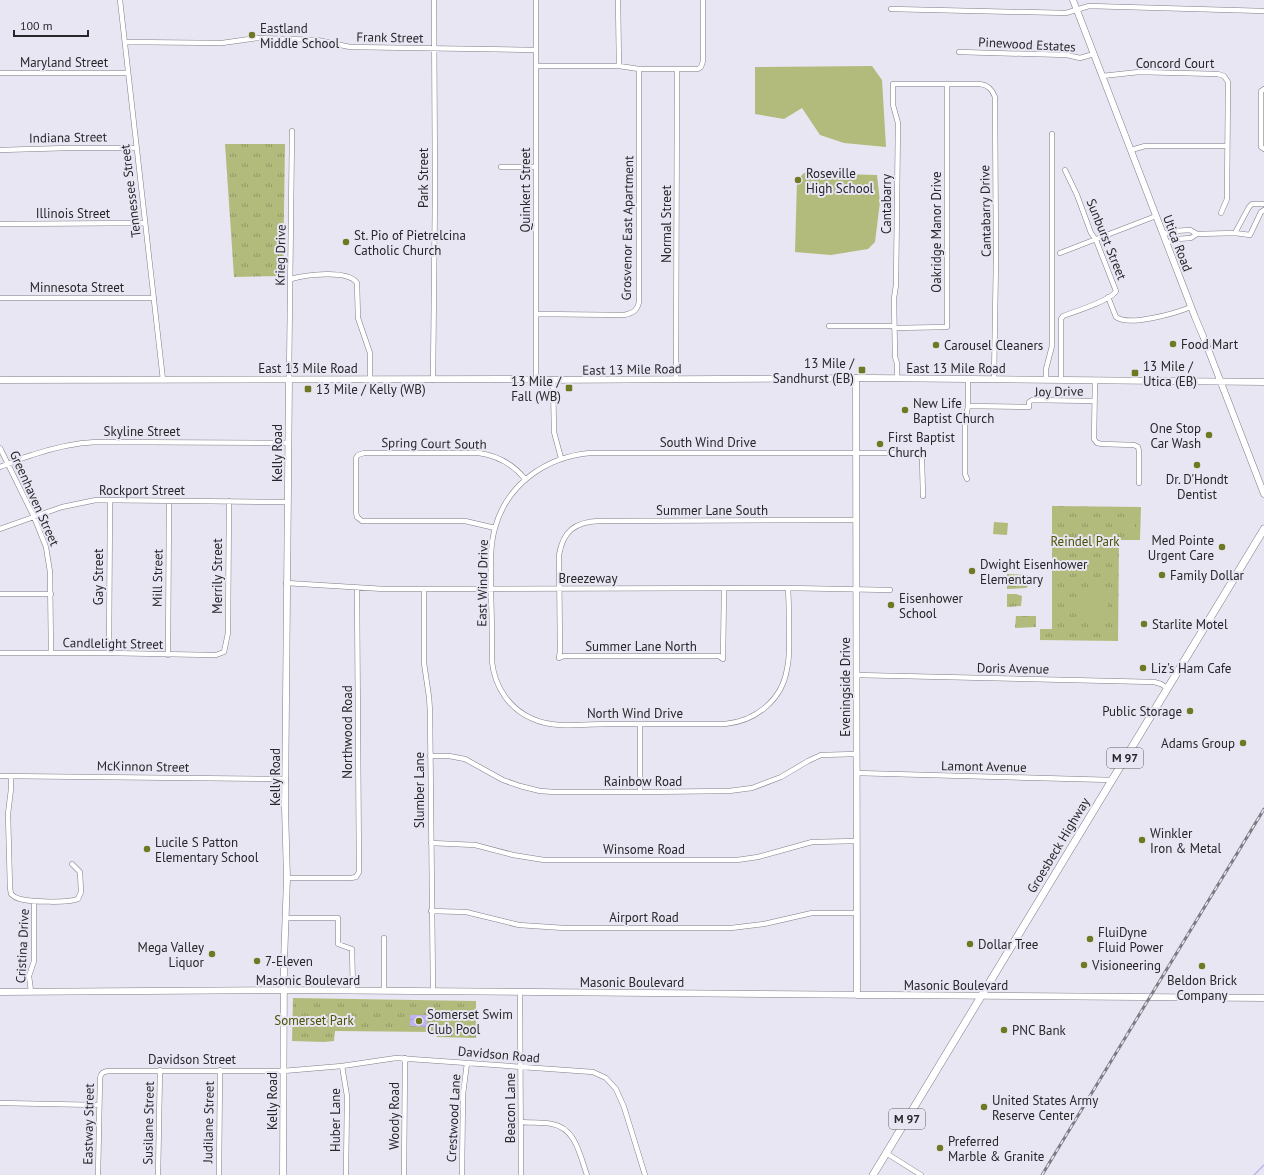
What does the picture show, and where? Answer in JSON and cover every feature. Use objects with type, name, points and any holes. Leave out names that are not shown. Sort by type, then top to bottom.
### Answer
[{"type":"main road","name":"Groesbeck Highway","points":[[872,1175],[1264,529]]},
{"type":"street","name":"Tennessee Street","points":[[120,0],[163,380]]},
{"type":"street","name":"Park Street","points":[[432,380],[435,199],[434,0]]},
{"type":"street","name":"Quinkert Street","points":[[536,0],[536,380]]},
{"type":"street","points":[[618,0],[619,66]]},
{"type":"street","points":[[536,66],[619,66],[639,69],[695,70],[701,67],[703,61],[703,0]]},
{"type":"street","name":"Utica Road","points":[[1073,0],[1264,494]]},
{"type":"street","points":[[891,9],[1066,13],[1089,6],[1264,11]]},
{"type":"street","name":"Frank Street","points":[[125,42],[222,43],[257,38],[317,40],[350,47],[536,50]]},
{"type":"street","name":"Pinewood Estates","points":[[959,52],[1067,55],[1077,58],[1094,54]]},
{"type":"street","name":"Grosvenor East Apartment","points":[[536,314],[624,315],[632,313],[637,309],[639,302],[639,69]]},
{"type":"street","name":"Normal Street","points":[[676,379],[677,70]]},
{"type":"street","name":"Concord Court","points":[[1102,76],[1139,72],[1218,74],[1224,76],[1228,82],[1227,199],[1221,213]]},
{"type":"street","name":"Maryland Street","points":[[0,73],[128,73]]},
{"type":"street","name":"Cantabarry","points":[[897,379],[894,298],[896,285],[898,123],[893,105],[893,84],[947,84]]},
{"type":"street","name":"Oakridge Manor Drive","points":[[894,327],[947,327],[947,84]]},
{"type":"street","name":"Cantabarry Drive","points":[[947,84],[984,84],[993,90],[995,97],[996,259],[994,379]]},
{"type":"street","points":[[1264,89],[1261,91],[1261,147],[1264,150]]},
{"type":"street","name":"Krieg Drive","points":[[289,379],[292,131]]},
{"type":"street","points":[[1046,380],[1046,369],[1052,346],[1052,134]]},
{"type":"street","points":[[1131,150],[1145,146],[1228,146]]},
{"type":"street","name":"Indiana Street","points":[[0,150],[136,148]]},
{"type":"street","points":[[501,167],[536,167]]},
{"type":"street","name":"Sunburst Street","points":[[1061,380],[1061,319],[1063,316],[1099,303],[1114,294],[1116,291],[1096,240],[1091,233],[1077,195],[1065,170]]},
{"type":"street","points":[[1235,233],[1252,204],[1264,204]]},
{"type":"street","points":[[1163,234],[1174,231],[1190,230],[1197,234],[1235,233],[1250,235],[1261,212],[1264,210]]},
{"type":"street","points":[[1060,253],[1156,216]]},
{"type":"street","name":"Illinois Street","points":[[0,224],[145,224]]},
{"type":"street","points":[[1166,243],[1177,239],[1191,238],[1197,234]]},
{"type":"street","points":[[291,279],[305,276],[334,275],[349,277],[356,281],[358,318],[370,353],[370,379]]},
{"type":"street","points":[[1108,297],[1116,318],[1125,321],[1172,314],[1191,307]]},
{"type":"street","name":"Minnesota Street","points":[[0,298],[154,298]]},
{"type":"street","points":[[830,326],[894,327]]},
{"type":"street","name":"East 13 Mile Road","points":[[0,380],[553,380],[856,378],[1264,382]]},
{"type":"street","name":"Eveningside Drive","points":[[856,378],[856,995]]},
{"type":"street","name":"Kelly Road","points":[[283,1175],[284,990],[287,878],[286,583],[289,379]]},
{"type":"street","points":[[967,480],[965,474],[965,424],[968,406],[968,379]]},
{"type":"street","points":[[553,380],[554,432],[561,458]]},
{"type":"street","points":[[1095,380],[1094,439],[1097,443],[1102,444],[1134,445],[1138,447],[1139,482]]},
{"type":"street","name":"Joy Drive","points":[[968,406],[1029,407],[1029,403],[1032,400],[1094,401]]},
{"type":"street","name":"Skyline Street","points":[[0,467],[31,455],[80,443],[288,443]]},
{"type":"street","name":"Greenhaven Street","points":[[0,448],[43,536],[49,558],[51,594],[51,653]]},
{"type":"street","name":"Spring Court South","points":[[495,528],[465,521],[366,521],[358,519],[356,512],[355,463],[358,455],[364,453],[479,453],[501,459],[514,467],[526,479]]},
{"type":"street","name":"South Wind Drive","points":[[561,458],[590,453],[914,453],[919,455],[922,462],[923,496]]},
{"type":"street","name":"East Wind Drive","points":[[500,689],[493,671],[492,662],[491,589],[492,546],[495,528],[498,517],[506,502],[517,488],[540,468],[561,458]]},
{"type":"street","name":"Rockport Street","points":[[0,529],[72,504],[96,500],[288,502]]},
{"type":"street","name":"Gay Street","points":[[109,653],[110,500]]},
{"type":"street","name":"Mill Street","points":[[168,655],[169,501]]},
{"type":"street","name":"Merrily Street","points":[[224,652],[228,632],[229,501]]},
{"type":"street","name":"Summer Lane South","points":[[559,589],[560,546],[570,530],[583,523],[599,521],[856,520]]},
{"type":"street","name":"Breezeway","points":[[286,583],[357,588],[424,589],[856,588],[890,590]]},
{"type":"street","name":"Northwood Road","points":[[287,878],[351,878],[357,876],[360,871],[357,588]]},
{"type":"street","name":"Summer Lane North","points":[[559,589],[559,658],[564,656],[719,656],[723,659],[724,588]]},
{"type":"street","name":"North Wind Drive","points":[[500,689],[511,704],[518,710],[533,719],[542,722],[556,724],[735,723],[756,714],[775,698],[785,679],[788,663],[788,588]]},
{"type":"street","name":"Slumber Lane","points":[[424,589],[424,663],[429,697],[433,991]]},
{"type":"street","points":[[0,594],[51,594]]},
{"type":"street","name":"Candlelight Street","points":[[0,653],[216,655],[224,652]]},
{"type":"street","name":"Doris Avenue","points":[[856,676],[1154,682],[1168,688]]},
{"type":"street","points":[[640,724],[640,792]]},
{"type":"street","name":"Rainbow Road","points":[[430,756],[449,756],[465,759],[503,780],[540,791],[640,792],[729,791],[752,788],[781,777],[821,755],[856,754]]},
{"type":"street","name":"Lamont Avenue","points":[[856,774],[1112,780]]},
{"type":"street","name":"McKinnon Street","points":[[0,776],[286,779]]},
{"type":"street","name":"Cristina Drive","points":[[11,776],[8,814],[10,891],[15,898],[34,901],[34,961],[29,976],[31,991]]},
{"type":"street","name":"Winsome Road","points":[[430,843],[475,845],[513,855],[544,860],[737,860],[758,857],[812,842],[857,841]]},
{"type":"street","points":[[34,901],[71,901],[78,899],[81,892],[80,872],[72,864]]},
{"type":"street","name":"Airport Road","points":[[431,911],[466,912],[519,925],[564,928],[731,928],[764,924],[812,913],[857,913]]},
{"type":"street","points":[[285,918],[338,918],[338,944],[352,949],[353,991]]},
{"type":"street","points":[[384,938],[384,991]]},
{"type":"street","name":"Masonic Boulevard","points":[[0,992],[284,990],[1264,998]]},
{"type":"street","name":"Beacon Lane","points":[[520,992],[521,1175]]},
{"type":"street","name":"Davidson Road","points":[[283,1071],[342,1066],[383,1059],[405,1058],[521,1068],[593,1072],[606,1078],[616,1089],[624,1107],[645,1175]]},
{"type":"street","name":"Woody Road","points":[[404,1175],[405,1058]]},
{"type":"street","name":"Crestwood Lane","points":[[462,1175],[462,1100],[467,1063]]},
{"type":"street","name":"Huber Lane","points":[[342,1066],[347,1096],[346,1175]]},
{"type":"street","name":"Davidson Street","points":[[101,1074],[108,1071],[160,1070],[283,1071]]},
{"type":"street","name":"Susilane Street","points":[[158,1175],[160,1070]]},
{"type":"street","name":"Judilane Street","points":[[219,1175],[220,1070]]},
{"type":"street","name":"Eastway Street","points":[[98,1175],[98,1105],[101,1074]]},
{"type":"street","points":[[0,1103],[98,1105]]},
{"type":"street","points":[[521,1122],[552,1123],[566,1130],[573,1138],[587,1175]]},
{"type":"street","points":[[886,1153],[921,1175]]},
{"type":"green space","points":[[872,66],[882,80],[886,147],[844,143],[820,135],[802,108],[784,119],[755,114],[755,67]]},
{"type":"green space","points":[[225,144],[285,144],[283,276],[234,277]]},
{"type":"green space","points":[[804,173],[877,175],[880,202],[875,242],[868,249],[831,255],[795,252],[797,180]]},
{"type":"green space","name":"Reindel Park","points":[[1052,506],[1141,507],[1140,540],[1119,540],[1118,641],[1040,640],[1040,629],[1052,629]]},
{"type":"green space","points":[[1113,519],[1135,519],[1135,532],[1113,532]]},
{"type":"green space","points":[[994,522],[1008,523],[1007,535],[993,534]]},
{"type":"green space","points":[[1007,574],[1028,575],[1028,586],[1026,588],[1007,589]]},
{"type":"green space","points":[[1085,591],[1108,591],[1108,619],[1105,622],[1077,622],[1076,607],[1079,596]]},
{"type":"green space","points":[[1007,594],[1022,596],[1021,606],[1007,607]]},
{"type":"green space","points":[[1016,616],[1036,616],[1036,627],[1015,628]]},
{"type":"green space","name":"Somerset Park","points":[[293,998],[476,1001],[476,1038],[437,1037],[436,1032],[335,1031],[334,1041],[292,1041]]},
{"type":"water","name":"Somerset Swim Club Pool","points":[[410,1015],[427,1015],[427,1027],[410,1026]]},
{"type":"waterway","points":[[1254,1175],[1264,1165]]},
{"type":"railway","points":[[1042,1175],[1264,809]]},
{"type":"place","name":"Eastland Middle School","points":[[252,35]]},
{"type":"place","name":"Roseville High School","points":[[798,180]]},
{"type":"place","name":"St. Pio of Pietrelcina Catholic Church","points":[[346,242]]},
{"type":"place","name":"Food Mart","points":[[1173,344]]},
{"type":"place","name":"Carousel Cleaners","points":[[936,345]]},
{"type":"place","name":"13 Mile / Sandhurst (EB)","points":[[862,370]]},
{"type":"place","name":"13 Mile / Utica (EB)","points":[[1135,373]]},
{"type":"place","name":"13 Mile / Fall (WB)","points":[[569,388]]},
{"type":"place","name":"13 Mile / Kelly (WB)","points":[[308,389]]},
{"type":"place","name":"New Life Baptist Church","points":[[905,410]]},
{"type":"place","name":"One Stop Car Wash","points":[[1209,435]]},
{"type":"place","name":"First Baptist Church","points":[[880,444]]},
{"type":"place","name":"Dr. D'Hondt Dentist","points":[[1197,465]]},
{"type":"place","name":"Med Pointe Urgent Care","points":[[1222,547]]},
{"type":"place","name":"Dwight Eisenhower Elementary","points":[[972,571]]},
{"type":"place","name":"Family Dollar","points":[[1162,575]]},
{"type":"place","name":"Eisenhower School","points":[[891,605]]},
{"type":"place","name":"Starlite Motel","points":[[1144,624]]},
{"type":"place","name":"Liz's Ham Cafe","points":[[1143,668]]},
{"type":"place","name":"Public Storage","points":[[1190,711]]},
{"type":"place","name":"Adams Group","points":[[1243,743]]},
{"type":"place","name":"Winkler Iron & Metal","points":[[1142,840]]},
{"type":"place","name":"Lucile S Patton Elementary School","points":[[147,849]]},
{"type":"place","name":"FluiDyne Fluid Power","points":[[1090,939]]},
{"type":"place","name":"Dollar Tree","points":[[970,944]]},
{"type":"place","name":"Mega Valley Liquor","points":[[212,954]]},
{"type":"place","name":"7-Eleven","points":[[257,961]]},
{"type":"place","name":"Visioneering","points":[[1084,965]]},
{"type":"place","name":"Beldon Brick Company","points":[[1202,966]]},
{"type":"place","name":"Somerset Swim Club Pool","points":[[419,1021]]},
{"type":"place","name":"PNC Bank","points":[[1004,1030]]},
{"type":"place","name":"United States Army Reserve Center","points":[[984,1107]]},
{"type":"place","name":"Preferred Marble & Granite","points":[[940,1148]]}]
